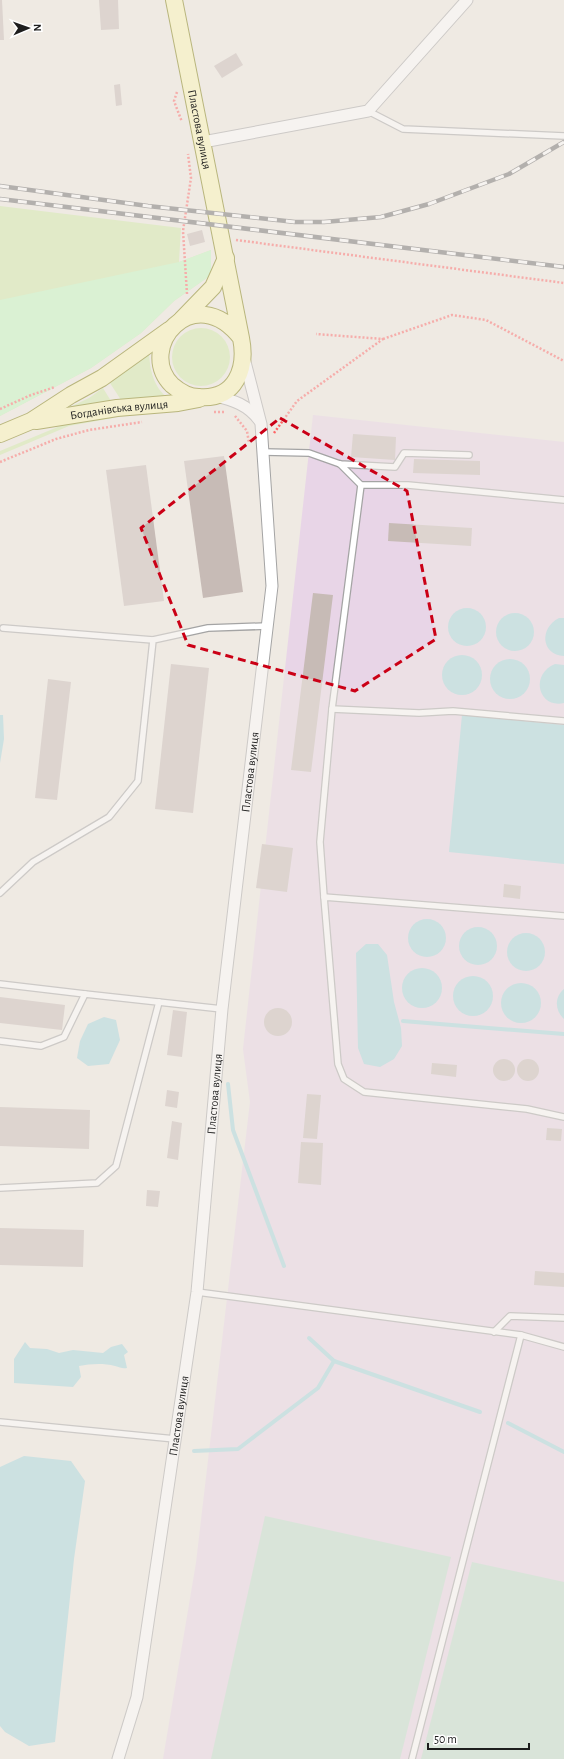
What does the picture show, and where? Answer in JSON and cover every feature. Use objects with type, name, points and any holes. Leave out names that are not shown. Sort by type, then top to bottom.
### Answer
[{"type":"main road","name":"Пластова вулиця","points":[[174,0],[241,338]]},
{"type":"main road","points":[[174,326],[193,316],[212,316],[228,324],[241,338],[244,356],[241,369],[236,380],[230,387],[211,396],[198,398],[183,393],[170,382],[166,376],[161,360],[164,340],[174,326],[213,287],[226,258]]},
{"type":"main road","name":"Богданівська вулиця","points":[[0,434],[31,421],[71,395],[102,378],[174,326]]},
{"type":"main road","name":"Богданівська вулиця","points":[[31,421],[117,408],[185,402],[211,396]]},
{"type":"street","points":[[203,142],[368,111],[467,0]]},
{"type":"street","name":"Пластова вулиця","points":[[118,1759],[137,1697],[174,1439],[197,1292],[222,1009],[272,586],[261,424],[244,356]]},
{"type":"street","points":[[211,396],[240,403],[253,412],[261,424]]},
{"type":"lane","points":[[368,111],[403,129],[564,136]]},
{"type":"lane","points":[[264,452],[309,453],[340,464],[395,467],[404,453],[469,455]]},
{"type":"lane","points":[[340,464],[361,485],[408,485],[564,500]]},
{"type":"lane","points":[[361,485],[332,709],[320,842],[338,1064],[344,1079],[364,1092],[527,1109],[564,1117]]},
{"type":"lane","points":[[3,628],[153,640],[208,628],[268,626]]},
{"type":"lane","points":[[0,893],[33,862],[109,817],[138,781],[153,640]]},
{"type":"lane","points":[[332,709],[419,713],[453,711],[564,721]]},
{"type":"lane","points":[[324,897],[564,916]]},
{"type":"lane","points":[[0,984],[222,1009]]},
{"type":"lane","points":[[0,1041],[41,1046],[64,1037],[85,994]]},
{"type":"lane","points":[[0,1188],[97,1183],[116,1166],[159,1002]]},
{"type":"lane","points":[[197,1292],[520,1335],[564,1347]]},
{"type":"lane","points":[[494,1332],[510,1316],[564,1318]]},
{"type":"lane","points":[[412,1759],[520,1335]]},
{"type":"lane","points":[[0,1422],[174,1439]]},
{"type":"path","points":[[179,87],[174,101],[184,129]]},
{"type":"path","points":[[188,149],[191,178],[184,231],[186,292],[188,300]]},
{"type":"path","points":[[233,240],[564,284]]},
{"type":"path","points":[[273,435],[297,401],[383,339],[452,315],[486,320],[564,362]]},
{"type":"path","points":[[316,334],[383,339]]},
{"type":"path","points":[[0,409],[31,395],[60,385]]},
{"type":"path","points":[[212,412],[227,412]]},
{"type":"path","points":[[232,414],[236,416],[247,431],[250,446]]},
{"type":"path","points":[[0,462],[56,439],[89,430],[146,421]]},
{"type":"highlighted area","points":[[280,418],[407,491],[436,639],[355,691],[188,645],[141,528]]},
{"type":"shaded area","points":[[313,415],[564,442],[564,1759],[163,1759],[196,1563],[250,1102],[243,1049]]},
{"type":"green space","points":[[0,206],[181,228],[179,262],[211,250],[211,275],[174,301],[141,333],[91,368],[0,416]]},
{"type":"green space","points":[[211,250],[211,275],[174,301],[141,333],[91,368],[0,416],[0,300],[179,262]]},
{"type":"green space","points":[[195,328],[207,328],[222,336],[230,351],[230,363],[222,378],[207,386],[195,386],[180,378],[172,363],[172,351],[180,336]]},
{"type":"green space","points":[[149,352],[153,378],[159,389],[169,399],[121,400],[110,383]]},
{"type":"green space","points":[[103,388],[111,401],[70,407],[89,398]]},
{"type":"green space","points":[[113,415],[113,418],[69,426],[0,455],[0,451],[60,426]]},
{"type":"green space","points":[[265,1516],[451,1557],[400,1759],[211,1759]]},
{"type":"green space","points":[[472,1562],[564,1582],[564,1759],[421,1759]]},
{"type":"water","points":[[463,608],[471,608],[478,611],[483,616],[486,627],[483,638],[478,643],[471,646],[463,646],[456,643],[451,638],[448,631],[448,623],[451,616],[456,611]]},
{"type":"water","points":[[511,613],[519,613],[526,616],[531,621],[534,632],[531,643],[526,648],[519,651],[511,651],[504,648],[499,643],[496,636],[496,628],[499,621],[504,616]]},
{"type":"water","points":[[559,618],[564,618],[564,656],[551,651],[545,640],[548,628]]},
{"type":"water","points":[[462,655],[470,657],[476,661],[480,667],[482,675],[480,683],[476,689],[470,693],[462,695],[454,693],[448,689],[444,683],[442,675],[444,667],[448,661],[454,657]]},
{"type":"water","points":[[510,659],[518,661],[524,665],[528,671],[530,679],[528,687],[524,693],[518,697],[510,699],[502,697],[496,693],[492,687],[490,679],[492,671],[496,665],[502,661]]},
{"type":"water","points":[[555,664],[564,665],[564,703],[548,701],[540,690],[542,676],[547,669]]},
{"type":"water","points":[[0,715],[3,715],[4,739],[0,763]]},
{"type":"water","points":[[462,715],[564,725],[564,864],[449,852]]},
{"type":"water","points":[[423,919],[431,919],[441,924],[445,931],[445,945],[441,952],[431,957],[423,957],[413,952],[411,949],[408,942],[408,934],[413,924],[416,922]]},
{"type":"water","points":[[474,927],[482,927],[489,930],[494,935],[497,946],[494,957],[489,962],[482,965],[474,965],[467,962],[462,957],[459,950],[459,942],[462,935],[467,930]]},
{"type":"water","points":[[522,933],[530,933],[540,938],[544,945],[544,959],[540,966],[530,971],[522,971],[512,966],[510,963],[507,956],[507,948],[512,938],[515,936]]},
{"type":"water","points":[[366,944],[378,944],[387,955],[394,1002],[401,1028],[402,1046],[394,1059],[380,1067],[364,1064],[358,1048],[356,953]]},
{"type":"water","points":[[422,968],[430,970],[436,974],[440,980],[442,988],[440,996],[436,1002],[430,1006],[422,1008],[414,1006],[408,1002],[404,996],[402,988],[404,980],[408,974],[414,970]]},
{"type":"water","points":[[473,976],[481,978],[487,982],[491,988],[493,996],[491,1004],[487,1010],[481,1014],[473,1016],[465,1014],[459,1010],[455,1004],[453,996],[455,988],[459,982],[465,978]]},
{"type":"water","points":[[521,983],[529,985],[535,989],[539,995],[541,1003],[539,1011],[535,1017],[529,1021],[521,1023],[513,1021],[507,1017],[503,1011],[501,1003],[503,995],[507,989],[513,985]]},
{"type":"water","points":[[564,989],[564,1019],[557,1008],[557,1000]]},
{"type":"water","points":[[104,1017],[116,1020],[120,1040],[109,1064],[88,1066],[77,1058],[80,1041],[88,1024]]},
{"type":"water","points":[[25,1342],[30,1348],[47,1349],[59,1353],[73,1350],[103,1353],[111,1347],[122,1344],[128,1352],[124,1355],[127,1368],[101,1364],[79,1366],[81,1377],[73,1387],[14,1383],[14,1359]]},
{"type":"water","points":[[24,1456],[71,1461],[85,1481],[74,1559],[55,1742],[29,1746],[5,1732],[0,1726],[0,1467]]},
{"type":"building","points":[[0,0],[2,0],[4,40],[0,40]]},
{"type":"building","points":[[99,0],[118,0],[119,29],[101,30]]},
{"type":"building","points":[[236,53],[243,65],[222,78],[214,66]]},
{"type":"building","points":[[120,84],[122,105],[116,106],[114,85]]},
{"type":"building","points":[[202,230],[205,242],[190,246],[187,234]]},
{"type":"building","points":[[353,434],[396,437],[395,460],[351,457]]},
{"type":"building","points":[[224,456],[243,592],[203,598],[184,461]]},
{"type":"building","points":[[414,459],[480,461],[480,475],[413,473]]},
{"type":"building","points":[[146,465],[164,601],[124,606],[106,470]]},
{"type":"building","points":[[389,523],[472,528],[471,546],[388,541]]},
{"type":"building","points":[[313,593],[333,595],[311,772],[291,770]]},
{"type":"building","points":[[171,664],[209,668],[193,813],[155,809]]},
{"type":"building","points":[[48,679],[71,682],[57,800],[35,798]]},
{"type":"building","points":[[262,844],[293,848],[287,892],[256,888]]},
{"type":"building","points":[[504,884],[521,886],[520,899],[503,897]]},
{"type":"building","points":[[0,997],[65,1005],[62,1030],[0,1023]]},
{"type":"building","points":[[278,1008],[288,1012],[292,1022],[288,1032],[278,1036],[268,1032],[264,1022],[268,1012]]},
{"type":"building","points":[[173,1010],[187,1012],[182,1057],[167,1055]]},
{"type":"building","points":[[504,1059],[508,1060],[514,1066],[514,1074],[508,1080],[504,1081],[500,1080],[494,1074],[493,1070],[494,1066],[500,1060]]},
{"type":"building","points":[[528,1059],[532,1060],[538,1066],[538,1074],[532,1080],[528,1081],[524,1080],[518,1074],[517,1070],[518,1066],[524,1060]]},
{"type":"building","points":[[432,1063],[457,1065],[456,1077],[431,1074]]},
{"type":"building","points":[[167,1090],[179,1092],[177,1108],[165,1106]]},
{"type":"building","points":[[307,1094],[321,1095],[317,1139],[303,1138]]},
{"type":"building","points":[[0,1107],[90,1110],[89,1149],[0,1146]]},
{"type":"building","points":[[172,1121],[182,1123],[178,1160],[167,1158]]},
{"type":"building","points":[[547,1128],[562,1129],[561,1141],[546,1140]]},
{"type":"building","points":[[301,1142],[323,1143],[321,1185],[298,1183]]},
{"type":"building","points":[[147,1190],[160,1191],[158,1207],[146,1206]]},
{"type":"building","points":[[0,1228],[84,1230],[83,1267],[0,1265]]},
{"type":"building","points":[[535,1271],[564,1273],[564,1287],[534,1285]]},
{"type":"waterway","points":[[403,1021],[564,1034]]},
{"type":"waterway","points":[[228,1084],[233,1130],[284,1266]]},
{"type":"waterway","points":[[309,1338],[334,1361],[480,1412]]},
{"type":"waterway","points":[[194,1451],[238,1449],[318,1388],[334,1361]]},
{"type":"waterway","points":[[508,1423],[564,1452]]},
{"type":"railway","points":[[0,186],[148,206],[295,222],[324,222],[381,217],[429,204],[509,174],[564,142]]},
{"type":"railway","points":[[0,199],[564,267]]}]
